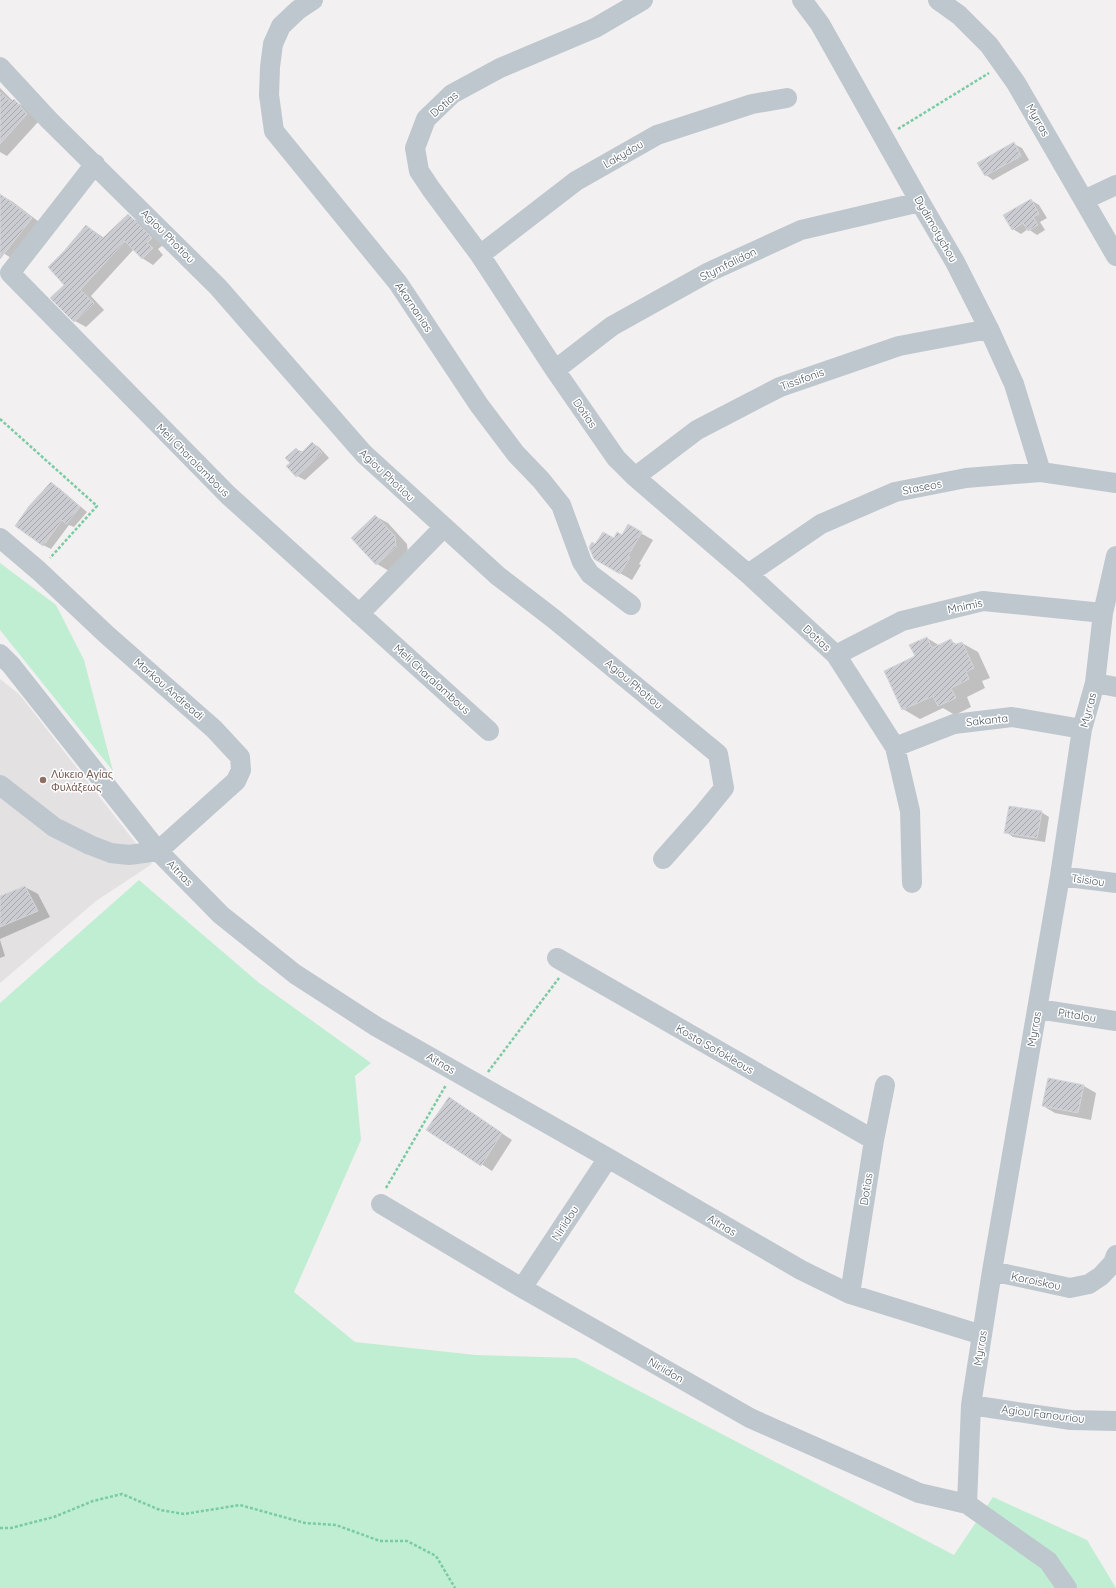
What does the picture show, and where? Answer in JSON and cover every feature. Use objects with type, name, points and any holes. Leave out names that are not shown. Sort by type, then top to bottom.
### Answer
[{"type":"street","name":"Akarnanias","points":[[313,0],[298,10],[281,26],[273,44],[269,95],[274,131],[398,283],[479,405],[516,454],[541,480],[561,505],[582,562],[590,574],[631,605]]},
{"type":"street","name":"Dotias","points":[[643,0],[595,28],[500,68],[452,94],[426,119],[415,148],[420,171],[431,189],[480,255],[616,458],[635,477],[748,574],[836,655],[895,747],[910,811],[912,884]]},
{"type":"street","name":"Dydimotychou","points":[[802,0],[820,24],[955,262],[989,329],[1014,384],[1041,472]]},
{"type":"street","name":"Myrras","points":[[938,0],[959,15],[989,45],[1003,64],[1016,83],[1116,256]]},
{"type":"street","name":"Agiou Photiou","points":[[0,67],[49,120],[218,286],[364,454],[498,576],[554,619],[718,754],[724,788],[663,859]]},
{"type":"street","name":"Lakydou","points":[[480,255],[576,181],[657,135],[752,104],[787,98]]},
{"type":"street","name":"Meli Charalambous","points":[[95,164],[5,271],[228,495],[489,731]]},
{"type":"street","points":[[1084,200],[1116,185]]},
{"type":"street","name":"Stymfalidon","points":[[556,370],[612,326],[716,269],[801,230],[920,202]]},
{"type":"street","name":"Tissifonis","points":[[635,477],[697,430],[780,387],[899,346],[989,329]]},
{"type":"street","name":"Staseos","points":[[748,574],[820,524],[895,492],[966,478],[1041,472],[1116,482]]},
{"type":"street","points":[[360,614],[444,527]]},
{"type":"street","name":"Markou Andreadi","points":[[0,538],[39,571],[107,635],[214,729],[240,757],[241,770],[236,781],[158,850]]},
{"type":"street","name":"Myrras","points":[[967,1504],[971,1405],[992,1271],[1038,1009],[1082,729],[1095,683],[1103,613],[1116,556]]},
{"type":"street","name":"Mnimis","points":[[836,655],[902,621],[983,601],[1103,613]]},
{"type":"street","name":"Aitnas","points":[[0,654],[11,665],[158,850],[221,915],[295,974],[377,1027],[608,1158],[801,1270],[850,1294],[982,1335]]},
{"type":"street","points":[[1095,683],[1116,687]]},
{"type":"street","name":"Sakanta","points":[[895,747],[954,724],[1012,717],[1082,729]]},
{"type":"street","points":[[0,785],[54,827],[90,845],[111,853],[129,855],[158,850]]},
{"type":"street","name":"Tsisiou","points":[[1060,876],[1116,883]]},
{"type":"street","name":"Kosta Sofokleous","points":[[563,962],[874,1140]]},
{"type":"street","name":"Pittalou","points":[[1038,1009],[1116,1020]]},
{"type":"street","name":"Dotias","points":[[850,1294],[874,1140],[885,1085]]},
{"type":"street","name":"Niriidou","points":[[522,1288],[608,1158]]},
{"type":"street","name":"Niriidon","points":[[381,1204],[522,1288],[750,1418],[919,1493],[967,1504]]},
{"type":"street","name":"Koroiskou","points":[[992,1271],[1070,1288],[1088,1284],[1101,1276],[1116,1255]]},
{"type":"street","name":"Agiou Fanouriou","points":[[971,1405],[1071,1420],[1116,1421]]},
{"type":"street","points":[[967,1504],[1048,1561],[1067,1588]]},
{"type":"path","points":[[884,138],[1003,64]]},
{"type":"path","points":[[0,419],[96,506],[39,571]]},
{"type":"path","points":[[479,1085],[563,962]]},
{"type":"path","points":[[381,1204],[379,1198],[454,1071]]},
{"type":"path","points":[[0,1528],[11,1528],[54,1517],[93,1501],[122,1494],[160,1510],[184,1514],[240,1505],[305,1523],[336,1525],[380,1541],[407,1541],[436,1556],[455,1588]]},
{"type":"shaded area","name":"Λύκειο Αγίας Φυλάξεως","points":[[0,679],[20,695],[152,864],[96,901],[0,983]]},
{"type":"green space","points":[[0,563],[56,605],[84,660],[113,771],[0,630]]},
{"type":"green space","points":[[139,880],[258,982],[371,1063],[355,1076],[361,1140],[294,1292],[355,1342],[476,1355],[576,1358],[954,1555],[993,1497],[1087,1540],[1116,1588],[0,1588],[0,1003]]},
{"type":"building","points":[[0,92],[11,102],[14,99],[27,114],[0,144]]},
{"type":"building","points":[[1014,142],[1021,156],[985,176],[977,163]]},
{"type":"building","points":[[0,194],[32,218],[0,259]]},
{"type":"building","points":[[1031,199],[1039,214],[1033,217],[1038,225],[1028,231],[1023,223],[1012,230],[1003,215]]},
{"type":"building","points":[[128,214],[152,238],[147,243],[153,248],[142,259],[125,241],[80,290],[94,303],[74,322],[50,298],[64,285],[48,267],[86,225],[102,239]]},
{"type":"building","points":[[312,442],[322,453],[296,477],[286,466],[290,463],[285,458],[296,448],[301,453]]},
{"type":"building","points":[[51,482],[80,507],[66,524],[62,520],[43,546],[15,526],[29,506]]},
{"type":"building","points":[[375,515],[395,536],[396,547],[376,565],[351,538]]},
{"type":"building","points":[[628,524],[642,532],[628,556],[630,557],[620,574],[594,559],[589,547],[592,542],[595,544],[603,532],[614,538],[617,532],[622,535]]},
{"type":"building","points":[[927,637],[932,648],[951,639],[954,645],[962,642],[974,668],[966,672],[969,679],[951,688],[956,698],[938,706],[933,696],[902,710],[884,671],[915,656],[909,645]]},
{"type":"building","points":[[1009,806],[1042,811],[1037,838],[1004,833]]},
{"type":"building","points":[[25,886],[38,911],[0,927],[0,896]]},
{"type":"building","points":[[1048,1078],[1084,1085],[1078,1113],[1042,1106]]},
{"type":"building","points":[[449,1097],[502,1133],[481,1166],[426,1130]]},
{"type":"place","name":"Λύκειο Αγίας Φυλάξεως","points":[[43,780]]}]
